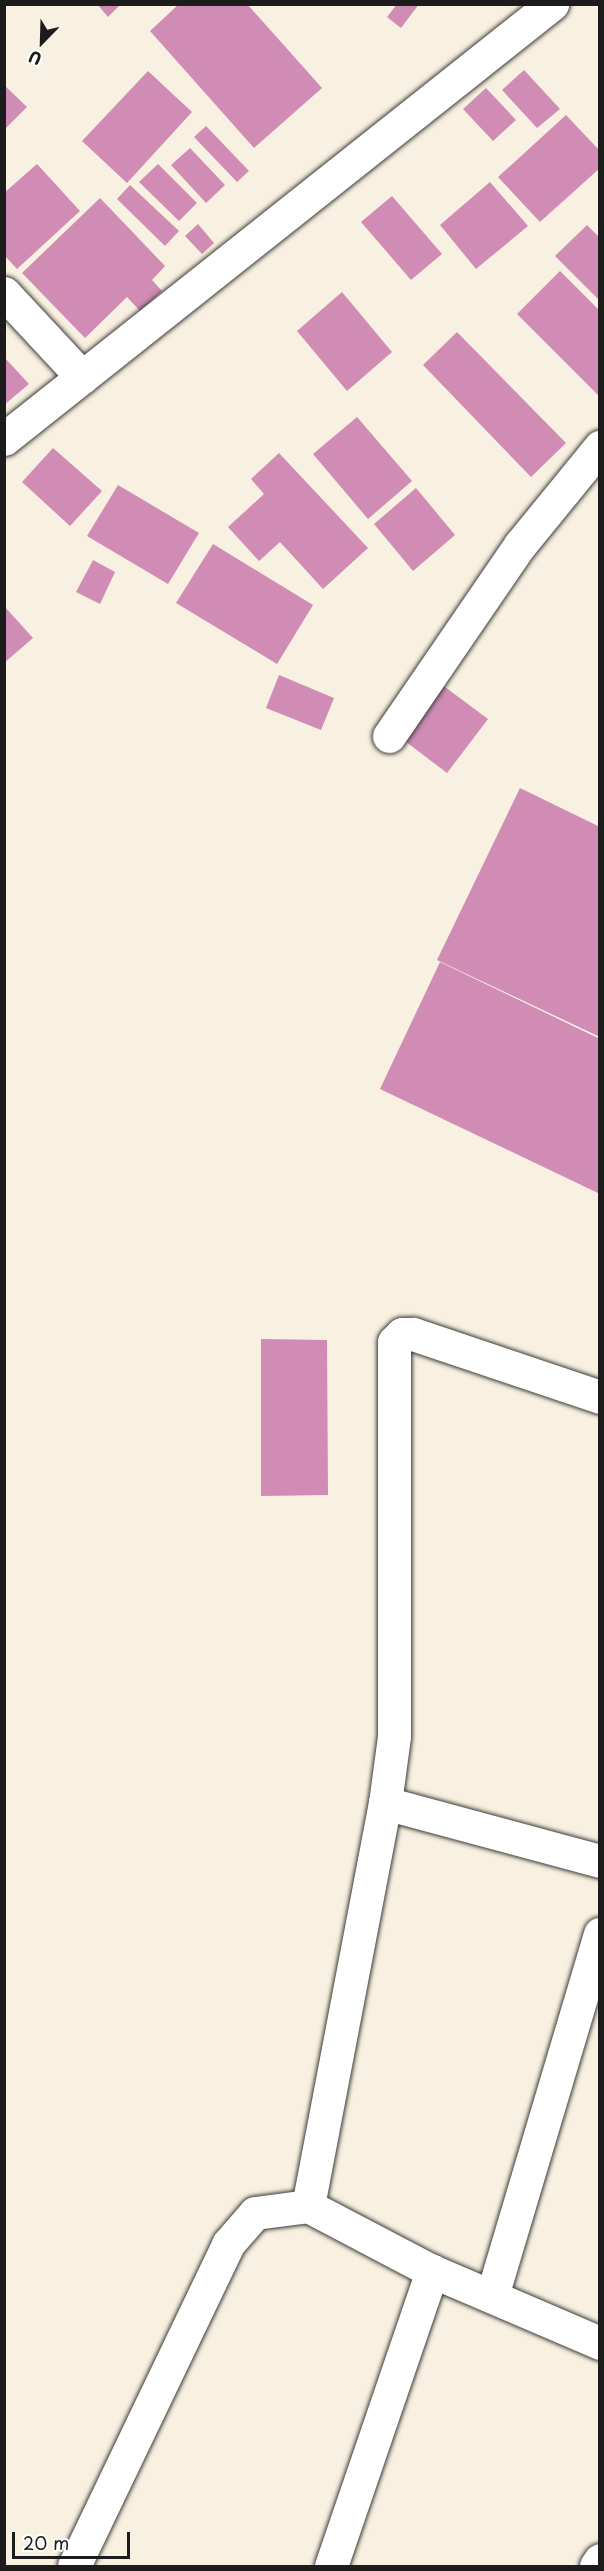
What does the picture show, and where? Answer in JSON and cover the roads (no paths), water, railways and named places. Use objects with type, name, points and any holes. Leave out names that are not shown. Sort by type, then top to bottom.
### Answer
[{"type":"street","points":[[4,439],[552,4]]},
{"type":"street","points":[[4,293],[82,377]]},
{"type":"street","points":[[389,736],[520,545],[600,447]]},
{"type":"street","points":[[308,2206],[385,1803],[394,1736],[396,1659],[394,1342],[402,1334],[413,1334],[600,1398]]},
{"type":"street","points":[[385,1803],[600,1861]]},
{"type":"street","points":[[492,2296],[600,1934]]},
{"type":"street","points":[[74,2566],[228,2244],[255,2213],[308,2206],[432,2271],[600,2343]]},
{"type":"street","points":[[332,2566],[432,2271]]},
{"type":"street","points":[[596,2566],[600,2560]]}]
